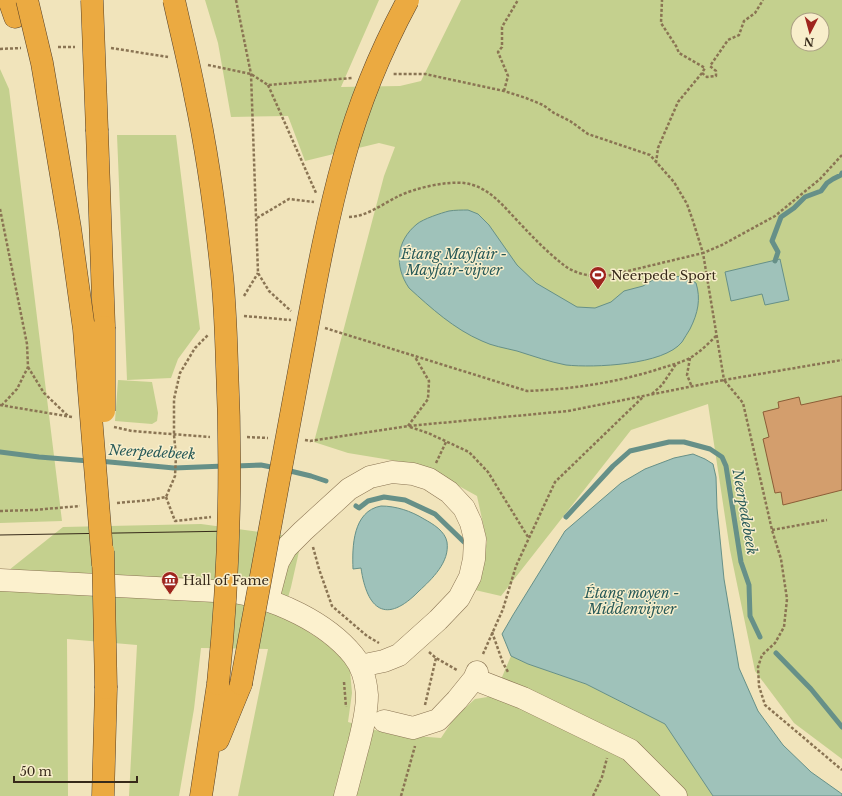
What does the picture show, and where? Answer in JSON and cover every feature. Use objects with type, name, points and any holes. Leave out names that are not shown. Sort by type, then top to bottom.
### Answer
[{"type":"highway","points":[[9,0],[15,17],[42,63]]},
{"type":"highway","points":[[28,0],[42,63],[70,228],[84,329],[103,566]]},
{"type":"highway","points":[[92,0],[104,328],[103,566],[106,688],[103,796]]},
{"type":"highway","points":[[174,0],[195,94],[208,163],[222,267],[230,426],[229,524],[225,621],[218,684],[201,796]]},
{"type":"highway","points":[[206,767],[241,684],[312,299],[344,157],[362,103],[390,35],[408,0]]},
{"type":"street","points":[[268,600],[278,562],[286,548],[349,490],[370,477],[392,472],[413,474],[429,479],[449,492],[464,508],[471,523],[475,539],[474,559],[470,577],[459,598],[438,620],[399,655],[384,661],[360,666]]},
{"type":"street","points":[[0,580],[234,592],[253,595],[303,615],[335,636],[354,656],[365,679],[367,696],[375,718],[345,796]]},
{"type":"street","points":[[375,718],[413,728],[438,720],[457,700],[475,675],[630,750],[676,796]]},
{"type":"path","points":[[236,0],[252,74],[258,272],[269,291],[290,310],[296,313]]},
{"type":"path","points":[[504,91],[508,76],[498,52],[502,47],[502,26],[518,0]]},
{"type":"path","points":[[656,164],[658,148],[678,102],[705,68],[679,53],[661,23],[662,0]]},
{"type":"path","points":[[702,73],[708,77],[716,76],[716,71],[710,66],[728,40],[739,35],[744,21],[755,13],[763,0]]},
{"type":"path","points":[[58,47],[80,47]]},
{"type":"path","points":[[0,49],[22,48]]},
{"type":"path","points":[[109,48],[173,58]]},
{"type":"path","points":[[202,64],[252,74],[268,85],[313,188],[319,198]]},
{"type":"path","points":[[386,75],[400,73],[425,74],[504,91],[526,98],[543,105],[588,134],[650,156],[674,182],[686,204],[703,252],[724,380],[743,403],[772,530],[781,559],[787,599],[784,627],[775,643],[762,654],[758,667],[759,686],[765,705],[842,770]]},
{"type":"path","points":[[268,85],[356,77]]},
{"type":"path","points":[[347,217],[364,213],[401,195],[417,190],[452,183],[475,186],[486,191],[499,200],[538,243],[568,268],[579,273],[594,276],[606,276],[722,246],[775,216],[820,179],[842,155]]},
{"type":"path","points":[[256,218],[289,199],[316,202]]},
{"type":"path","points":[[0,209],[27,344],[28,367],[17,389],[1,405]]},
{"type":"path","points":[[242,315],[298,322]]},
{"type":"path","points":[[324,327],[528,391],[562,390],[601,384],[657,370],[690,358],[716,336]]},
{"type":"path","points":[[175,476],[176,456],[174,435],[174,399],[180,373],[195,348],[210,333]]},
{"type":"path","points":[[408,426],[428,399],[428,381],[414,356]]},
{"type":"path","points":[[690,358],[687,375],[692,386]]},
{"type":"path","points":[[302,440],[310,441],[408,426],[568,411],[724,380],[842,360]]},
{"type":"path","points":[[652,394],[662,385],[677,363]]},
{"type":"path","points":[[28,367],[44,393],[68,416]]},
{"type":"path","points":[[416,640],[436,658],[475,675],[503,609],[516,566],[528,537],[555,482],[645,396]]},
{"type":"path","points":[[1,405],[75,418]]},
{"type":"path","points":[[111,426],[132,431],[212,437]]},
{"type":"path","points":[[408,426],[428,433],[468,452],[488,472],[528,537]]},
{"type":"path","points":[[242,437],[272,438]]},
{"type":"path","points":[[772,530],[827,520]]},
{"type":"path","points":[[303,531],[313,545],[319,569],[332,606],[367,636],[399,655]]},
{"type":"path","points":[[492,632],[503,663],[523,698]]},
{"type":"path","points":[[593,796],[602,777],[612,741]]},
{"type":"green space","name":"Neerpede Sport","points":[[205,0],[379,0],[341,87],[400,86],[421,81],[461,0],[842,0],[842,759],[794,723],[755,671],[730,550],[708,404],[631,430],[501,596],[475,590],[487,542],[477,496],[421,465],[348,453],[314,442],[384,176],[395,147],[379,143],[305,161],[288,116],[231,117],[218,43]]},
{"type":"green space","points":[[0,69],[9,89],[62,521],[0,523]]},
{"type":"green space","points":[[117,135],[176,135],[200,329],[178,359],[171,378],[127,380]]},
{"type":"green space","points":[[118,380],[152,382],[158,413],[157,421],[152,424],[115,421]]},
{"type":"green space","points":[[201,524],[302,538],[283,615],[340,653],[350,670],[352,693],[348,722],[389,734],[441,738],[455,717],[475,699],[494,696],[511,656],[528,664],[586,684],[665,724],[713,796],[238,796],[268,649],[201,648],[194,709],[179,796],[129,796],[137,645],[67,639],[68,796],[0,796],[0,570],[9,570],[63,527]]},
{"type":"water","name":"Étang Mayfair - Mayfair-vijver","points":[[454,210],[468,210],[478,214],[489,225],[517,265],[536,283],[577,307],[595,308],[611,302],[624,291],[643,286],[656,278],[685,276],[696,283],[698,289],[697,312],[690,329],[682,342],[673,350],[660,356],[628,363],[593,366],[566,365],[486,343],[472,336],[443,318],[409,288],[404,280],[399,263],[401,246],[410,231],[417,224],[428,218],[446,212]]},
{"type":"water","points":[[780,259],[789,300],[765,305],[762,294],[731,301],[725,272]]},
{"type":"water","name":"Étang moyen - Middenvijver","points":[[693,454],[713,464],[716,477],[717,508],[724,579],[739,668],[758,711],[783,745],[811,772],[842,794],[842,796],[713,796],[665,724],[586,684],[528,664],[511,656],[502,634],[565,531],[621,483],[645,469],[674,458]]},
{"type":"water","points":[[381,506],[398,508],[419,516],[438,528],[444,534],[447,542],[446,556],[439,570],[407,601],[397,608],[388,610],[380,608],[373,603],[368,594],[361,568],[353,569],[354,540],[360,522],[372,509]]},
{"type":"building","points":[[842,396],[842,490],[783,505],[781,492],[775,493],[763,439],[769,437],[763,412],[779,408],[778,402],[799,397],[801,405]]},
{"type":"waterway","points":[[775,261],[778,252],[772,241],[781,217],[794,208],[805,197],[821,191],[827,183],[842,173]]},
{"type":"waterway","name":"Neerpedebeek","points":[[566,517],[613,466],[630,451],[669,442],[684,442],[710,449],[722,457],[726,466],[741,562],[749,585],[750,616],[760,637]]},
{"type":"waterway","name":"Neerpedebeek","points":[[0,452],[89,461]]},
{"type":"waterway","name":"Neerpedebeek","points":[[99,461],[174,468],[225,466]]},
{"type":"waterway","name":"Neerpedebeek","points":[[235,466],[261,465],[276,468]]},
{"type":"waterway","name":"Neerpedebeek","points":[[286,470],[326,481]]},
{"type":"waterway","name":"Neerpedebeek","points":[[356,506],[359,508],[368,501],[384,497],[405,500],[435,514],[464,542]]},
{"type":"waterway","name":"Neerpedebeek","points":[[776,653],[811,689],[842,727]]},
{"type":"tram line","points":[[0,535],[236,531]]},
{"type":"place","name":"Neerpede Sport","points":[[598,290]]},
{"type":"place","name":"Hall of Fame","points":[[170,595]]}]
